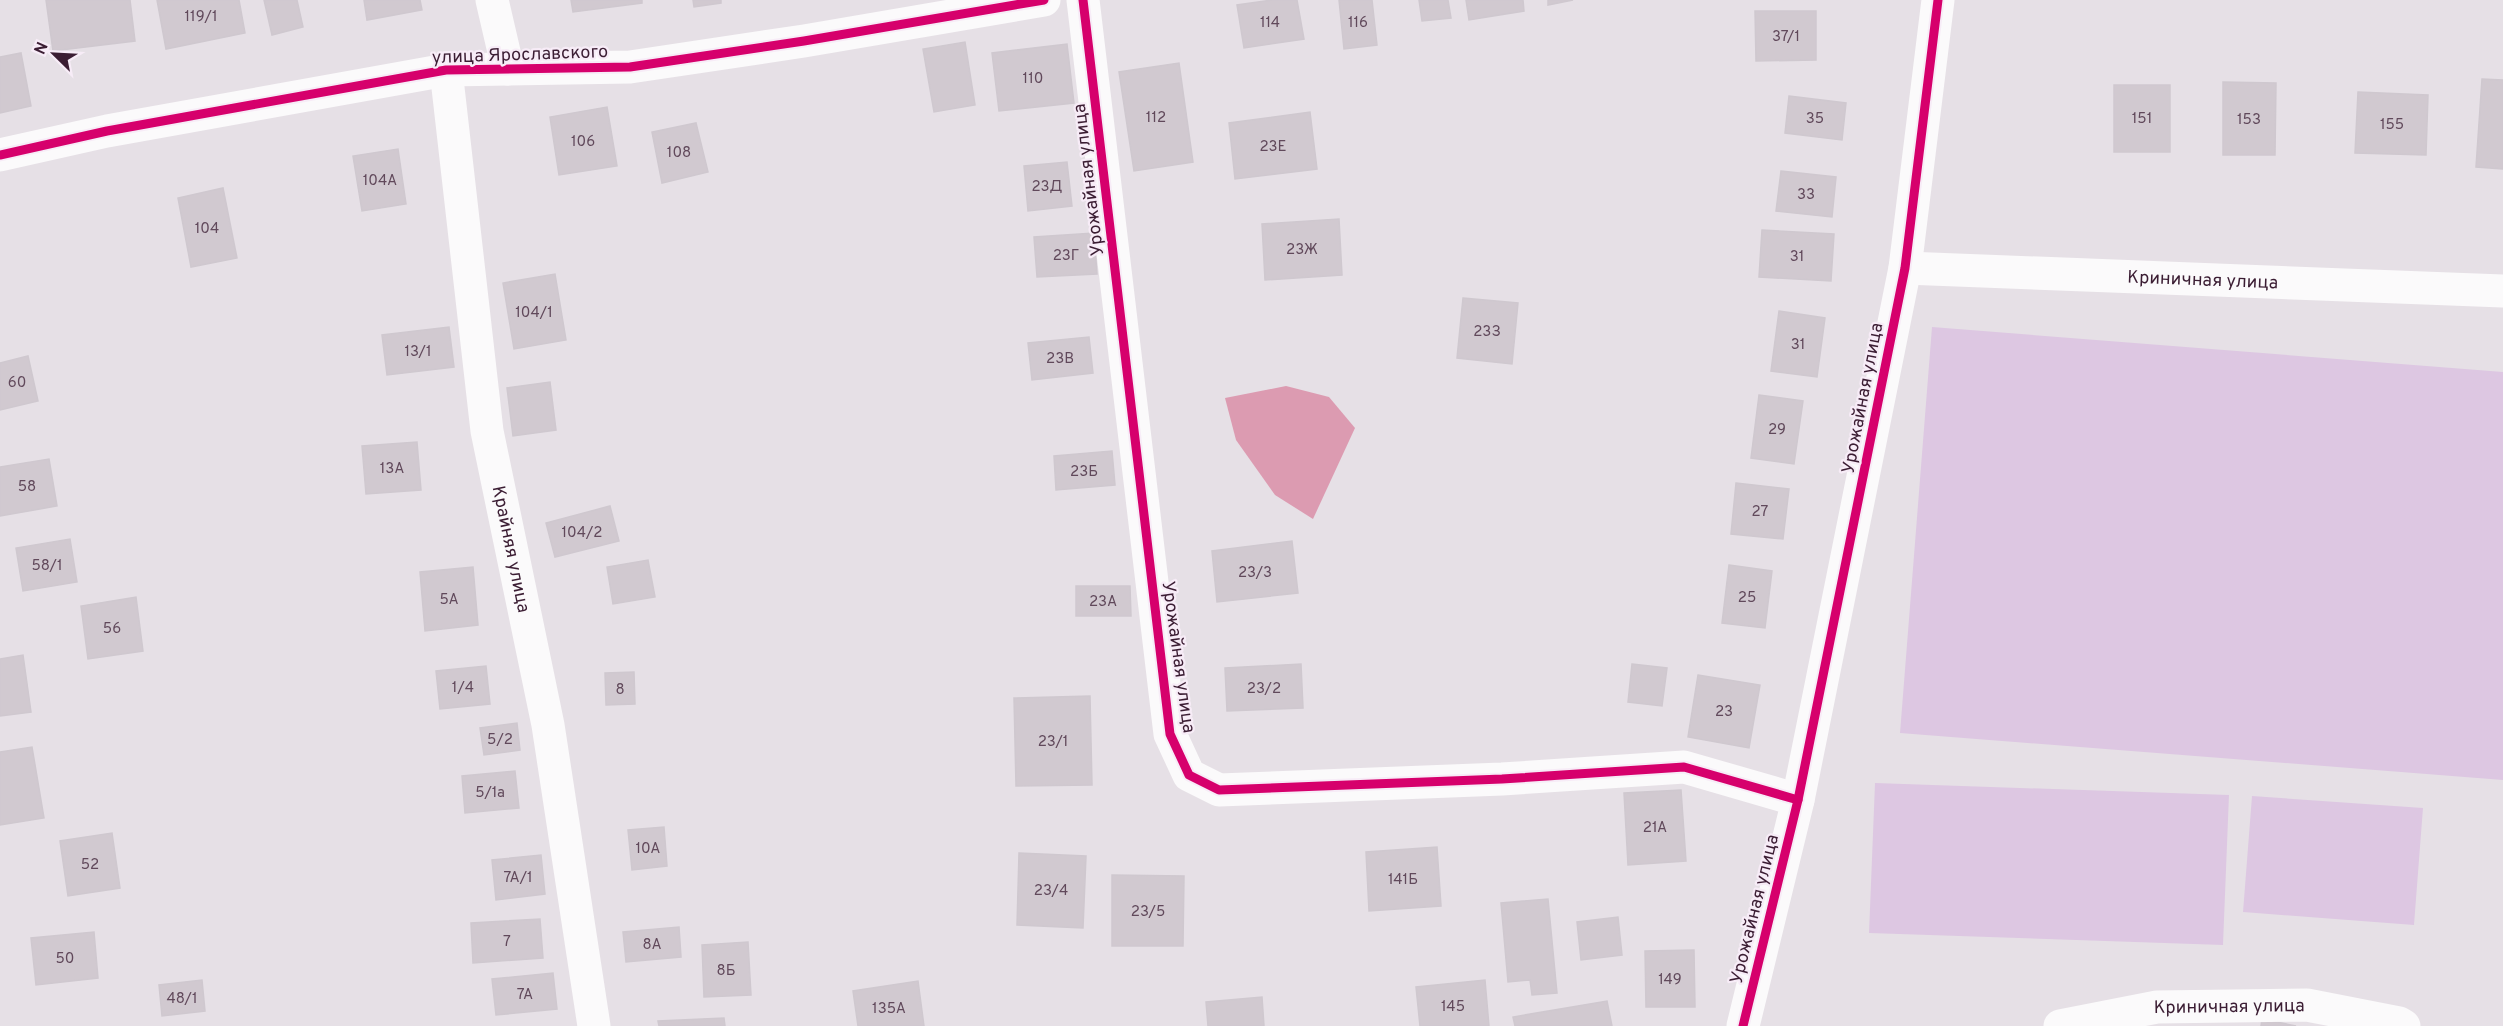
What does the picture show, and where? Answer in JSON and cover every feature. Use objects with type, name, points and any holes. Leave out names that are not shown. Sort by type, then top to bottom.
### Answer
[{"type":"street","points":[[492,0],[507,69]]},
{"type":"street","name":"улица Ярославского","points":[[0,155],[119,129],[446,70],[630,67],[804,41],[1044,0]]},
{"type":"street","name":"Урожайная улица","points":[[1083,0],[1170,734],[1189,775],[1219,790],[1502,779],[1684,767],[1798,800]]},
{"type":"street","name":"Урожайная улица","points":[[1743,1026],[1798,800],[1905,268],[1938,0]]},
{"type":"street","name":"Крайняя улица","points":[[446,70],[487,432],[548,725],[594,1026]]},
{"type":"street","name":"Криничная улица","points":[[1905,268],[2503,291]]},
{"type":"street","name":"Криничная улица","points":[[2060,1026],[2157,1008],[2307,1005],[2401,1024]]},
{"type":"shaded area","points":[[1932,327],[2503,372],[2503,780],[1900,733]]},
{"type":"shaded area","points":[[1286,386],[1329,397],[1355,428],[1313,519],[1275,495],[1236,440],[1225,398]]},
{"type":"shaded area","points":[[1875,783],[2229,795],[2223,945],[1869,933]]},
{"type":"shaded area","points":[[2252,796],[2423,808],[2414,925],[2243,912]]},
{"type":"building","points":[[46,0],[130,0],[135,41],[53,51]]},
{"type":"building","points":[[157,0],[239,0],[245,33],[166,49]]},
{"type":"building","points":[[264,0],[297,0],[303,27],[272,35]]},
{"type":"building","points":[[364,0],[420,0],[422,10],[367,20]]},
{"type":"building","points":[[571,0],[642,0],[642,3],[573,12]]},
{"type":"building","points":[[693,0],[721,0],[721,3],[694,7]]},
{"type":"building","points":[[1272,0],[1297,0],[1304,39],[1244,48],[1237,5]]},
{"type":"building","points":[[1339,0],[1372,0],[1377,45],[1344,49]]},
{"type":"building","points":[[1419,0],[1448,0],[1451,18],[1422,21]]},
{"type":"building","points":[[1466,0],[1523,0],[1524,11],[1469,20]]},
{"type":"building","points":[[1548,0],[1573,0],[1548,5]]},
{"type":"building","points":[[1755,11],[1816,11],[1816,60],[1756,61]]},
{"type":"building","points":[[965,42],[975,105],[934,112],[923,49]]},
{"type":"building","points":[[1067,44],[1074,103],[999,111],[992,53]]},
{"type":"building","points":[[21,53],[31,106],[0,113],[0,57]]},
{"type":"building","points":[[1179,63],[1193,162],[1134,171],[1119,72]]},
{"type":"building","points":[[2482,79],[2503,80],[2503,169],[2476,167]]},
{"type":"building","points":[[2223,82],[2276,83],[2275,155],[2223,155]]},
{"type":"building","points":[[2114,85],[2170,85],[2170,152],[2114,152]]},
{"type":"building","points":[[2358,92],[2428,95],[2426,155],[2355,153]]},
{"type":"building","points":[[1789,96],[1846,103],[1842,140],[1785,133]]},
{"type":"building","points":[[607,107],[617,166],[559,175],[550,117]]},
{"type":"building","points":[[1310,112],[1317,169],[1235,179],[1229,123]]},
{"type":"building","points":[[696,123],[708,172],[662,183],[652,132]]},
{"type":"building","points":[[398,149],[406,204],[362,211],[353,156]]},
{"type":"building","points":[[1067,162],[1072,206],[1028,211],[1024,166]]},
{"type":"building","points":[[1781,171],[1836,177],[1832,217],[1776,211]]},
{"type":"building","points":[[223,188],[237,258],[191,267],[178,198]]},
{"type":"building","points":[[1339,219],[1342,275],[1265,280],[1262,224]]},
{"type":"building","points":[[1762,230],[1834,234],[1831,281],[1759,277]]},
{"type":"building","points":[[1094,233],[1097,274],[1037,277],[1034,237]]},
{"type":"building","points":[[555,274],[566,340],[514,349],[503,283]]},
{"type":"building","points":[[1463,298],[1518,303],[1512,364],[1457,358]]},
{"type":"building","points":[[1779,311],[1825,318],[1817,377],[1771,371]]},
{"type":"building","points":[[449,327],[454,367],[387,375],[382,335]]},
{"type":"building","points":[[1089,337],[1093,373],[1032,380],[1028,343]]},
{"type":"building","points":[[28,356],[38,401],[0,410],[0,363]]},
{"type":"building","points":[[550,382],[556,430],[513,436],[507,388]]},
{"type":"building","points":[[1759,395],[1803,401],[1794,464],[1751,458]]},
{"type":"building","points":[[417,442],[421,490],[366,494],[362,446]]},
{"type":"building","points":[[1112,451],[1115,485],[1056,490],[1054,456]]},
{"type":"building","points":[[49,459],[57,506],[0,516],[0,467]]},
{"type":"building","points":[[1736,483],[1789,489],[1783,539],[1731,534]]},
{"type":"building","points":[[610,506],[619,541],[555,557],[546,523]]},
{"type":"building","points":[[70,539],[77,582],[23,591],[16,548]]},
{"type":"building","points":[[1292,541],[1298,593],[1217,602],[1212,551]]},
{"type":"building","points":[[648,560],[655,597],[613,604],[607,567]]},
{"type":"building","points":[[1729,565],[1772,571],[1765,628],[1722,623]]},
{"type":"building","points":[[473,567],[478,625],[425,631],[420,572]]},
{"type":"building","points":[[1076,586],[1130,586],[1131,616],[1076,616]]},
{"type":"building","points":[[136,597],[143,651],[88,659],[81,606]]},
{"type":"building","points":[[23,655],[31,712],[0,716],[0,659]]},
{"type":"building","points":[[1301,664],[1303,708],[1227,711],[1225,668]]},
{"type":"building","points":[[1632,664],[1667,668],[1662,706],[1628,702]]},
{"type":"building","points":[[486,666],[490,704],[440,709],[436,671]]},
{"type":"building","points":[[634,672],[635,704],[606,705],[605,673]]},
{"type":"building","points":[[1698,675],[1760,685],[1749,748],[1688,737]]},
{"type":"building","points":[[1090,696],[1092,785],[1016,786],[1014,698]]},
{"type":"building","points":[[517,723],[520,750],[484,755],[480,728]]},
{"type":"building","points":[[32,747],[44,818],[0,825],[0,752]]},
{"type":"building","points":[[515,771],[519,808],[465,813],[462,776]]},
{"type":"building","points":[[1681,790],[1686,861],[1628,865],[1624,793]]},
{"type":"building","points":[[664,827],[667,866],[632,870],[628,830]]},
{"type":"building","points":[[112,833],[120,888],[68,896],[60,841]]},
{"type":"building","points":[[1437,847],[1441,906],[1369,911],[1366,852]]},
{"type":"building","points":[[1019,853],[1086,856],[1083,928],[1017,925]]},
{"type":"building","points":[[541,855],[545,894],[496,900],[492,860]]},
{"type":"building","points":[[1112,875],[1184,876],[1183,946],[1112,946]]},
{"type":"building","points":[[1548,899],[1557,993],[1532,995],[1530,980],[1508,982],[1501,903]]},
{"type":"building","points":[[1618,917],[1622,955],[1581,960],[1577,922]]},
{"type":"building","points":[[540,919],[543,958],[473,963],[471,923]]},
{"type":"building","points":[[679,927],[681,957],[626,962],[623,932]]},
{"type":"building","points":[[94,932],[98,978],[36,985],[31,938]]},
{"type":"building","points":[[748,942],[751,995],[704,997],[702,945]]},
{"type":"building","points":[[1694,950],[1695,1007],[1646,1007],[1645,951]]},
{"type":"building","points":[[553,973],[557,1009],[496,1015],[492,979]]},
{"type":"building","points":[[202,980],[205,1011],[162,1016],[159,985]]},
{"type":"building","points":[[1485,980],[1489,1026],[1420,1026],[1416,987]]},
{"type":"building","points":[[918,981],[924,1026],[858,1026],[853,991]]},
{"type":"building","points":[[1262,997],[1264,1026],[1208,1026],[1206,1002]]},
{"type":"building","points":[[1607,1001],[1612,1026],[1515,1026],[1513,1017]]},
{"type":"building","points":[[724,1018],[725,1026],[659,1026],[658,1021]]},
{"type":"building","points":[[2262,1019],[2296,1026],[2261,1026]]},
{"type":"cycle path","points":[[0,155],[107,131],[446,70],[630,67],[804,41],[1044,0]]},
{"type":"cycle path","points":[[1083,0],[1170,734],[1189,775],[1219,790],[1502,779],[1684,767],[1798,800]]},
{"type":"cycle path","points":[[1743,1026],[1798,800],[1905,268],[1938,0]]}]
